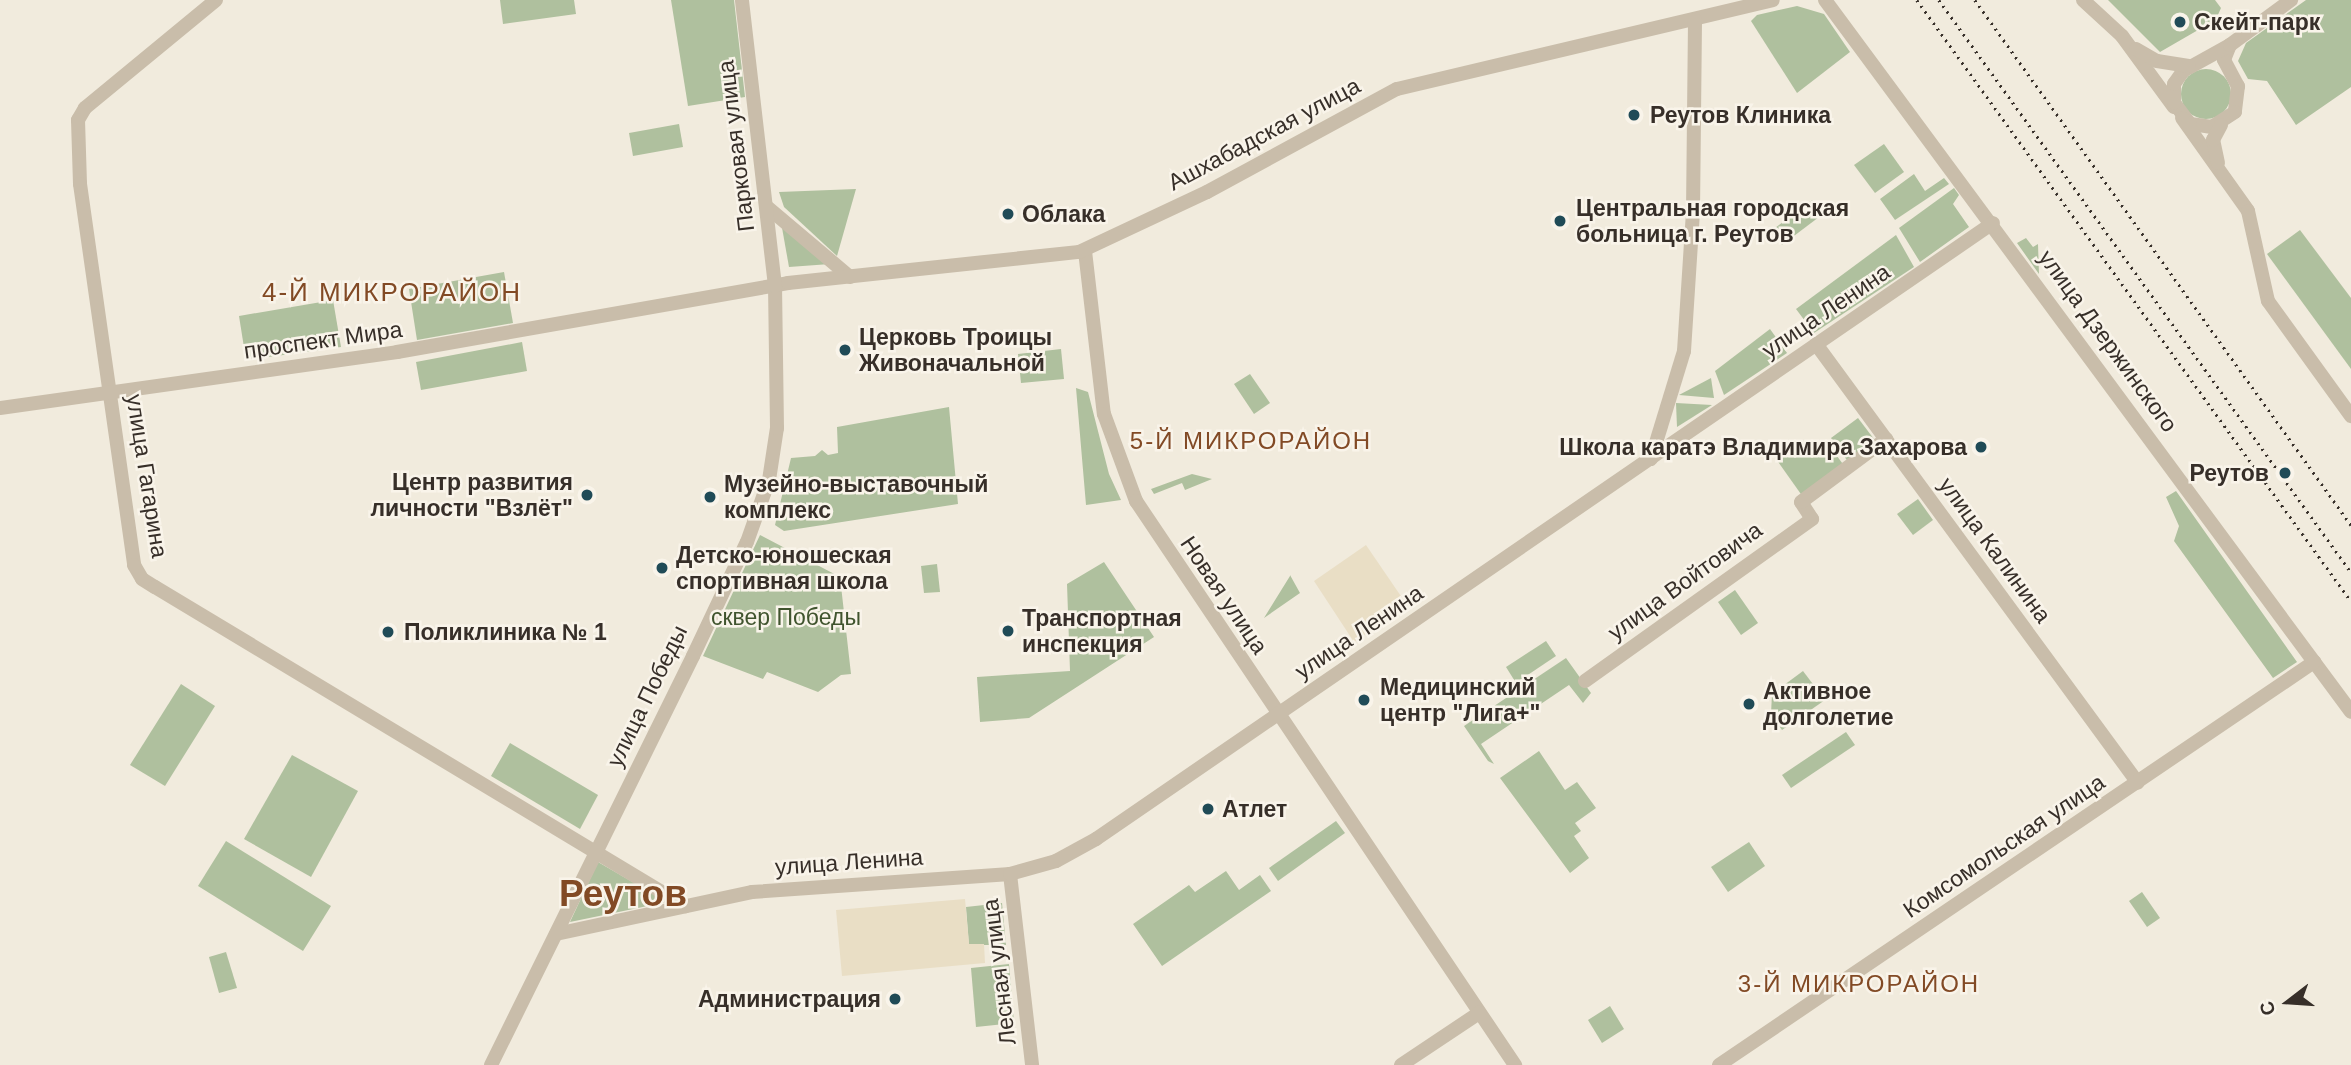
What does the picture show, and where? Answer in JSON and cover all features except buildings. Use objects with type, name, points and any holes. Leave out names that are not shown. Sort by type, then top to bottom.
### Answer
[{"type":"street","name":"улица Гагарина","points":[[216,0],[78,120],[80,184],[134,565],[142,579],[594,855]]},
{"type":"street","name":"Парковая улица","points":[[742,0],[775,286]]},
{"type":"street","name":"Ашхабадская улица","points":[[775,286],[1085,251],[1207,192],[1397,89],[1773,0]]},
{"type":"street","name":"улица Дзержинского","points":[[1825,0],[1993,223],[2351,712]]},
{"type":"street","points":[[2083,0],[2148,58],[2193,64],[2213,62],[2230,72]]},
{"type":"street","points":[[2221,125],[2197,127],[2180,115],[2175,85],[2193,64],[2230,45],[2291,0]]},
{"type":"street","points":[[1651,459],[1679,378],[1685,341],[1693,212],[1695,19]]},
{"type":"street","points":[[2122,36],[2248,211],[2269,301],[2351,416]]},
{"type":"street","points":[[2220,171],[2213,140],[2238,104],[2238,86],[2224,60],[2230,45]]},
{"type":"street","points":[[766,206],[850,277]]},
{"type":"street","name":"улица Ленина","points":[[556,933],[768,890],[1010,874],[1042,867],[1085,846],[1993,223]]},
{"type":"street","name":"Новая улица","points":[[1085,251],[1096,368],[1104,414],[1121,468],[1161,542],[1515,1065]]},
{"type":"street","name":"проспект Мира","points":[[0,408],[397,352],[775,286]]},
{"type":"street","name":"улица Победы","points":[[491,1065],[747,542],[765,493],[777,428],[775,286]]},
{"type":"street","name":"улица Калинина","points":[[1816,344],[2138,783]]},
{"type":"street","name":"улица Войтовича","points":[[1585,681],[1812,519],[1801,502],[1886,439]]},
{"type":"street","name":"Комсомольская улица","points":[[1719,1065],[2314,662]]},
{"type":"street","points":[[594,855],[685,906]]},
{"type":"street","name":"Лесная улица","points":[[1010,874],[1032,1065]]},
{"type":"street","points":[[1401,1065],[1479,1013]]},
{"type":"green space","points":[[500,0],[574,0],[576,14],[503,24]]},
{"type":"green space","points":[[671,0],[734,0],[745,97],[688,106]]},
{"type":"green space","points":[[2108,0],[2215,0],[2221,8],[2213,26],[2205,26],[2160,52]]},
{"type":"green space","points":[[2306,0],[2351,0],[2351,87],[2296,125],[2267,81],[2248,79],[2238,61],[2246,43]]},
{"type":"green space","points":[[1797,6],[1824,14],[1850,52],[1797,93],[1751,21],[1757,15]]},
{"type":"green space","points":[[2206,69],[2224,76],[2231,94],[2224,112],[2206,119],[2188,112],[2181,94],[2188,76]]},
{"type":"green space","points":[[679,124],[683,147],[633,156],[629,133]]},
{"type":"green space","points":[[1884,144],[1904,172],[1875,193],[1854,165]]},
{"type":"green space","points":[[1914,174],[1925,191],[1944,178],[1949,184],[1895,220],[1880,199]]},
{"type":"green space","points":[[1954,188],[1959,195],[1953,204],[1969,227],[1920,262],[1899,228]]},
{"type":"green space","points":[[856,189],[837,256],[784,207],[779,192]]},
{"type":"green space","points":[[1812,200],[1823,214],[1782,245],[1771,231]]},
{"type":"green space","points":[[781,222],[830,264],[789,267]]},
{"type":"green space","points":[[2300,230],[2351,298],[2351,369],[2267,254]]},
{"type":"green space","points":[[1896,235],[1914,267],[1814,333],[1796,309]]},
{"type":"green space","points":[[2026,238],[2033,247],[2038,244],[2039,274],[2017,243]]},
{"type":"green space","points":[[504,272],[513,323],[417,340],[409,289]]},
{"type":"green space","points":[[333,300],[341,347],[246,360],[239,316]]},
{"type":"green space","points":[[1770,329],[1787,353],[1724,395],[1715,371]]},
{"type":"green space","points":[[522,342],[527,371],[421,390],[416,362]]},
{"type":"green space","points":[[1061,349],[1064,379],[1021,383],[1018,354]]},
{"type":"green space","points":[[1250,374],[1270,403],[1254,414],[1234,384]]},
{"type":"green space","points":[[1711,378],[1714,398],[1679,395]]},
{"type":"green space","points":[[1076,388],[1088,392],[1109,474],[1121,500],[1086,505]]},
{"type":"green space","points":[[1676,403],[1712,405],[1677,427]]},
{"type":"green space","points":[[949,407],[958,504],[784,531],[775,525],[791,458],[815,456],[822,450],[828,455],[838,453],[837,427]]},
{"type":"green space","points":[[1858,418],[1877,443],[1849,463],[1831,438]]},
{"type":"green space","points":[[1826,441],[1845,467],[1803,497],[1774,456],[1782,450]]},
{"type":"green space","points":[[1192,474],[1212,479],[1185,490],[1182,483],[1154,494],[1151,489]]},
{"type":"green space","points":[[2176,491],[2297,662],[2273,678],[2174,541],[2179,526],[2166,497]]},
{"type":"green space","points":[[1918,499],[1933,520],[1913,535],[1897,514]]},
{"type":"green space","name":"сквер Победы","points":[[760,535],[840,577],[851,674],[841,675],[818,692],[767,672],[763,679],[703,656]]},
{"type":"green space","points":[[1104,562],[1154,637],[1029,718],[980,722],[977,677],[1070,671],[1067,584]]},
{"type":"green space","points":[[937,564],[940,592],[924,593],[921,566]]},
{"type":"green space","points":[[1290,576],[1300,593],[1264,618]]},
{"type":"green space","points":[[1735,590],[1758,623],[1741,635],[1718,602]]},
{"type":"green space","points":[[1546,641],[1556,656],[1516,683],[1506,667]]},
{"type":"green space","points":[[1566,658],[1591,693],[1583,703],[1569,685],[1481,744],[1494,764],[1488,761],[1464,726]]},
{"type":"green space","points":[[1803,671],[1825,700],[1782,730],[1771,714],[1772,694]]},
{"type":"green space","points":[[181,684],[215,706],[165,786],[130,765]]},
{"type":"green space","points":[[1846,732],[1855,745],[1791,788],[1782,775]]},
{"type":"green space","points":[[510,743],[598,795],[580,829],[491,776]]},
{"type":"green space","points":[[1539,751],[1565,790],[1577,782],[1596,808],[1575,823],[1581,831],[1574,836],[1589,858],[1570,873],[1500,778]]},
{"type":"green space","points":[[292,755],[358,791],[311,877],[244,839]]},
{"type":"green space","points":[[1336,821],[1345,833],[1278,881],[1269,868]]},
{"type":"green space","points":[[226,841],[331,906],[303,951],[198,886]]},
{"type":"green space","points":[[1749,842],[1765,866],[1728,892],[1711,867]]},
{"type":"green space","points":[[598,862],[667,902],[570,922]]},
{"type":"green space","points":[[1226,871],[1239,890],[1260,875],[1271,891],[1162,966],[1133,924],[1189,885],[1195,892]]},
{"type":"green space","points":[[2142,892],[2160,918],[2147,927],[2129,901]]},
{"type":"green space","points":[[1002,903],[1006,945],[969,945],[966,907]]},
{"type":"green space","points":[[226,952],[237,988],[219,993],[209,957]]},
{"type":"green space","points":[[1009,964],[1014,1023],[976,1027],[971,968]]},
{"type":"green space","points":[[1610,1006],[1624,1029],[1602,1043],[1588,1020]]},
{"type":"shaded area","points":[[1366,545],[1407,605],[1354,642],[1314,581]]},
{"type":"shaded area","points":[[965,899],[969,944],[984,944],[985,963],[842,976],[836,910]]},
{"type":"railway","points":[[1917,0],[2351,601]]},
{"type":"railway","points":[[1939,0],[2351,572]]},
{"type":"railway","points":[[1975,0],[2351,525]]},
{"type":"place","name":"Скейт-парк","points":[[2180,22]]},
{"type":"place","name":"Реутов Клиника","points":[[1634,115]]},
{"type":"place","name":"Облака","points":[[1008,214]]},
{"type":"place","name":"Центральная городская больница г. Реутов","points":[[1560,221]]},
{"type":"place","name":"Церковь Троицы Живоначальной","points":[[845,350]]},
{"type":"place","name":"Школа каратэ Владимира Захарова","points":[[1981,447]]},
{"type":"place","name":"Реутов","points":[[2285,473]]},
{"type":"place","name":"Центр развития личности \"Взлёт\"","points":[[587,495]]},
{"type":"place","name":"Музейно-выставочный комплекс","points":[[710,497]]},
{"type":"place","name":"Детско-юношеская спортивная школа","points":[[662,568]]},
{"type":"place","name":"Транспортная инспекция","points":[[1008,631]]},
{"type":"place","name":"Поликлиника № 1","points":[[388,632]]},
{"type":"place","name":"Медицинский центр \"Лига+\"","points":[[1364,700]]},
{"type":"place","name":"Активное долголетие","points":[[1749,704]]},
{"type":"place","name":"Атлет","points":[[1208,809]]},
{"type":"place","name":"Администрация","points":[[895,999]]},
{"type":"district","name":"4-Й МИКРОРАЙОН","points":[[392,293]]},
{"type":"district","name":"5-Й МИКРОРАЙОН","points":[[1251,441]]},
{"type":"district","name":"Реутов","points":[[623,894]]},
{"type":"district","name":"3-Й МИКРОРАЙОН","points":[[1859,984]]}]
